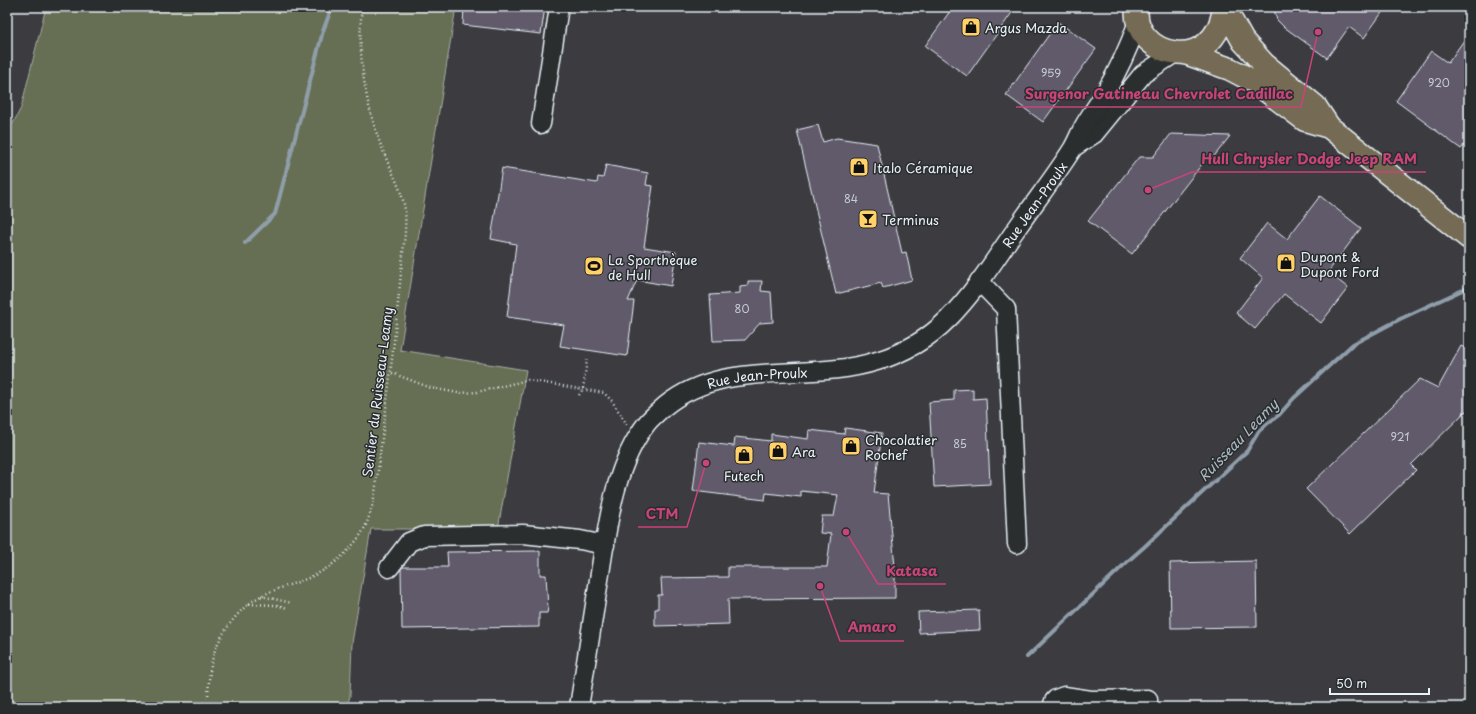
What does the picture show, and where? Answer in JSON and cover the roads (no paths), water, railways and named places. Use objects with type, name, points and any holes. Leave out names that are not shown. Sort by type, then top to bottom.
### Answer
[{"type":"main road","points":[[1180,53],[1198,49],[1209,42],[1217,32],[1222,20],[1224,7]]},
{"type":"main road","points":[[1224,7],[1248,47],[1264,64],[1315,106],[1328,128]]},
{"type":"main road","points":[[1137,12],[1142,32],[1153,43],[1165,50],[1180,53],[1230,69],[1255,82],[1306,120],[1328,128],[1469,238]]},
{"type":"street","points":[[541,124],[558,7]]},
{"type":"street","name":"Rue Jean-Proulx","points":[[579,707],[615,492],[625,461],[647,424],[656,413],[682,394],[712,382],[730,378],[863,365],[891,356],[918,343],[947,320],[979,281],[1074,147],[1084,127],[1115,75],[1137,12]]},
{"type":"street","name":"Rue Jean-Proulx","points":[[1074,147],[1094,134],[1143,74],[1180,53]]},
{"type":"street","points":[[979,281],[1006,309],[1017,544]]},
{"type":"street","points":[[389,568],[409,542],[424,536],[522,534],[580,540],[605,545]]},
{"type":"street","points":[[1052,707],[1056,698],[1064,696],[1091,700],[1148,699],[1148,707]]},
{"type":"waterway","points":[[245,243],[275,214],[323,31],[332,7]]},
{"type":"waterway","name":"Ruisseau Leamy","points":[[1027,657],[1247,451],[1259,431],[1279,415],[1294,398],[1353,344],[1400,319],[1469,287]]},
{"type":"place","name":"Argus Mazda","points":[[971,27]]},
{"type":"place","name":"Surgenor Gatineau Chevrolet Cadillac","points":[[1318,32]]},
{"type":"place","name":"Italo Céramique","points":[[859,167]]},
{"type":"place","name":"Hull Chrysler Dodge Jeep RAM","points":[[1148,190]]},
{"type":"place","name":"Terminus","points":[[868,219]]},
{"type":"place","name":"Dupont & Dupont Ford","points":[[1286,263]]},
{"type":"place","name":"La Sporthèque de Hull","points":[[594,266]]},
{"type":"place","name":"Chocolatier Rochef","points":[[851,446]]},
{"type":"place","name":"Ara","points":[[778,451]]},
{"type":"place","name":"Futech","points":[[744,455]]},
{"type":"place","name":"CTM","points":[[706,463]]},
{"type":"place","name":"Katasa","points":[[846,532]]},
{"type":"place","name":"Amaro","points":[[820,586]]}]
